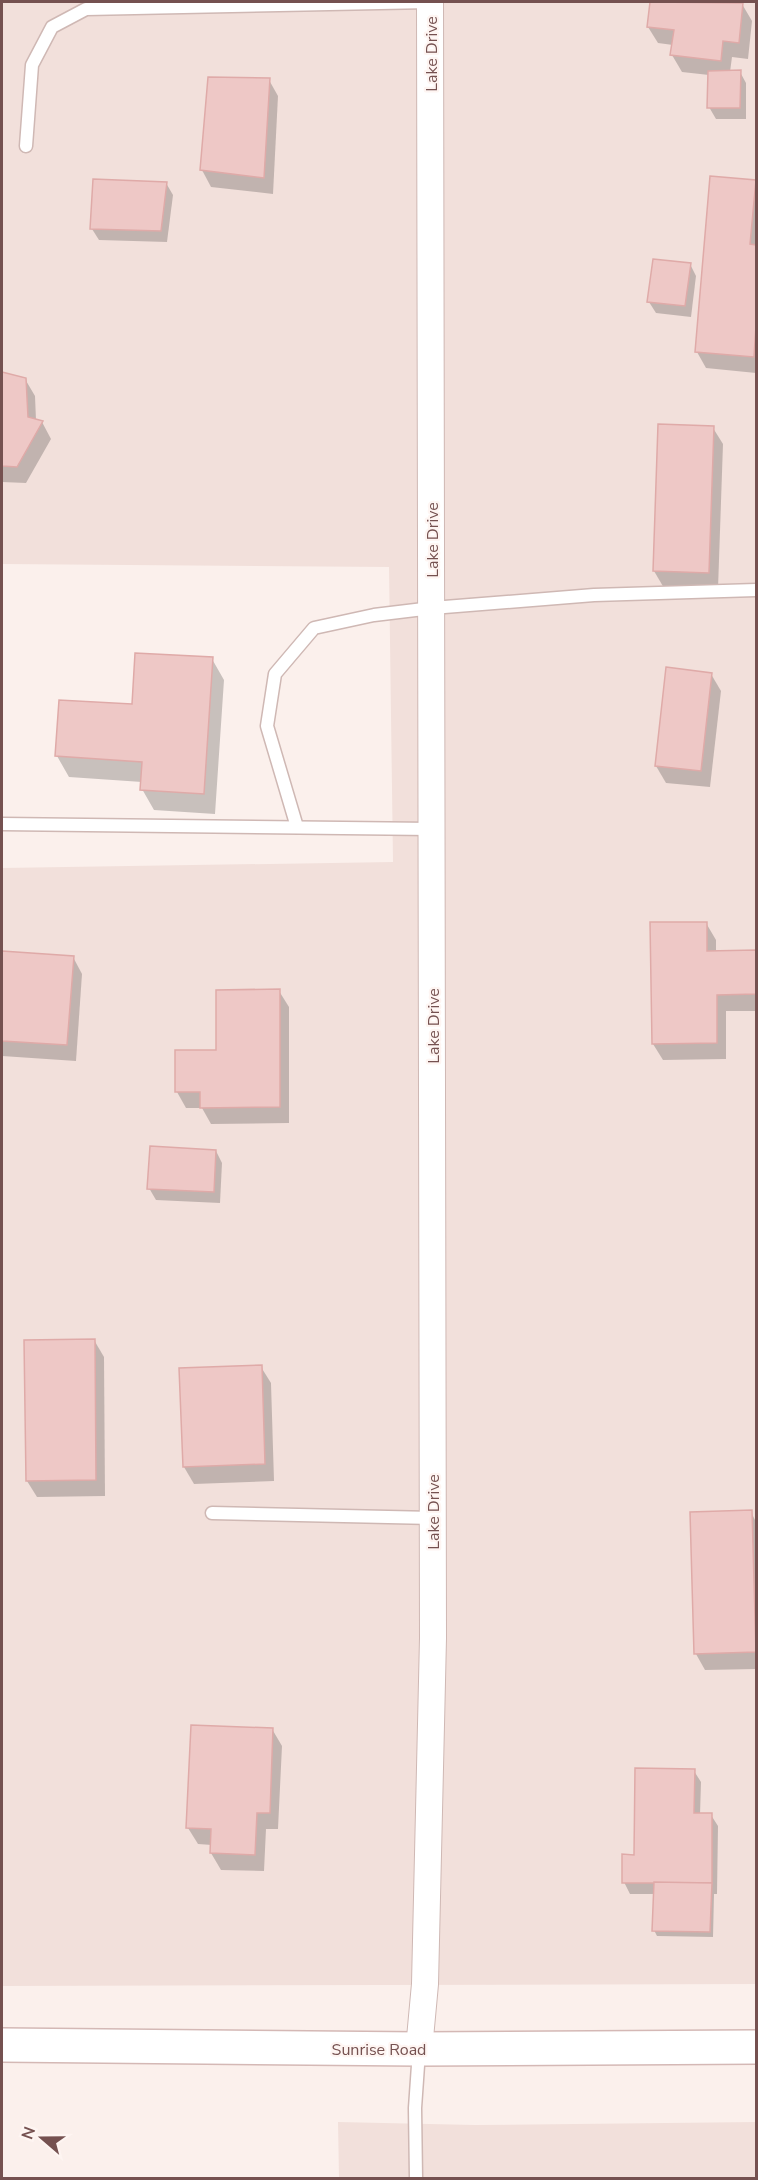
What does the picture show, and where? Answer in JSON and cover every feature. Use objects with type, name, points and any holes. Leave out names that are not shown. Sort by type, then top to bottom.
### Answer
[{"type":"main road","name":"Sunrise Road","points":[[2,2045],[419,2049],[756,2047]]},
{"type":"street","name":"Lake Drive","points":[[419,2049],[425,1984],[434,1638],[430,2]]},
{"type":"lane","points":[[26,146],[32,65],[52,27],[86,9],[430,2]]},
{"type":"lane","points":[[297,827],[267,726],[275,674],[314,628],[374,615],[432,608],[594,595],[756,590]]},
{"type":"lane","points":[[2,824],[432,829]]},
{"type":"lane","points":[[212,1513],[433,1518]]},
{"type":"lane","points":[[415,2174],[415,2108],[419,2049]]},
{"type":"shaded area","points":[[2,2],[756,2],[756,1984],[2,1986],[2,868],[393,862],[389,567],[2,564]]},
{"type":"shaded area","points":[[338,2122],[475,2125],[756,2122],[756,2178],[339,2178]]},
{"type":"building","points":[[650,2],[743,3],[739,43],[723,41],[721,61],[670,55],[674,30],[647,27]]},
{"type":"building","points":[[741,70],[740,108],[707,108],[708,71]]},
{"type":"building","points":[[208,77],[270,78],[264,178],[200,170]]},
{"type":"building","points":[[710,176],[756,180],[750,244],[756,245],[754,357],[695,352]]},
{"type":"building","points":[[93,179],[167,182],[161,231],[90,229]]},
{"type":"building","points":[[653,259],[691,263],[685,306],[647,302]]},
{"type":"building","points":[[2,372],[26,378],[28,417],[43,421],[17,467],[2,466]]},
{"type":"building","points":[[658,424],[714,426],[709,573],[653,571]]},
{"type":"building","points":[[135,653],[213,657],[204,794],[140,790],[142,762],[55,756],[59,700],[132,704]]},
{"type":"building","points":[[666,667],[712,673],[701,771],[655,766]]},
{"type":"building","points":[[650,922],[707,922],[707,951],[756,950],[756,994],[717,995],[717,1043],[652,1044]]},
{"type":"building","points":[[2,951],[74,956],[67,1045],[2,1041]]},
{"type":"building","points":[[280,989],[280,1107],[200,1108],[200,1092],[175,1092],[175,1050],[216,1050],[216,990]]},
{"type":"building","points":[[150,1146],[216,1150],[214,1192],[147,1189]]},
{"type":"building","points":[[95,1339],[96,1480],[26,1481],[24,1340]]},
{"type":"building","points":[[262,1365],[265,1464],[183,1467],[179,1368]]},
{"type":"building","points":[[752,1510],[756,1652],[694,1654],[690,1512]]},
{"type":"building","points":[[191,1725],[273,1728],[270,1813],[257,1813],[255,1855],[210,1853],[211,1829],[186,1828]]},
{"type":"building","points":[[635,1768],[695,1769],[694,1813],[712,1813],[712,1883],[622,1883],[622,1854],[634,1855]]},
{"type":"building","points":[[654,1882],[712,1883],[710,1932],[652,1931]]}]
